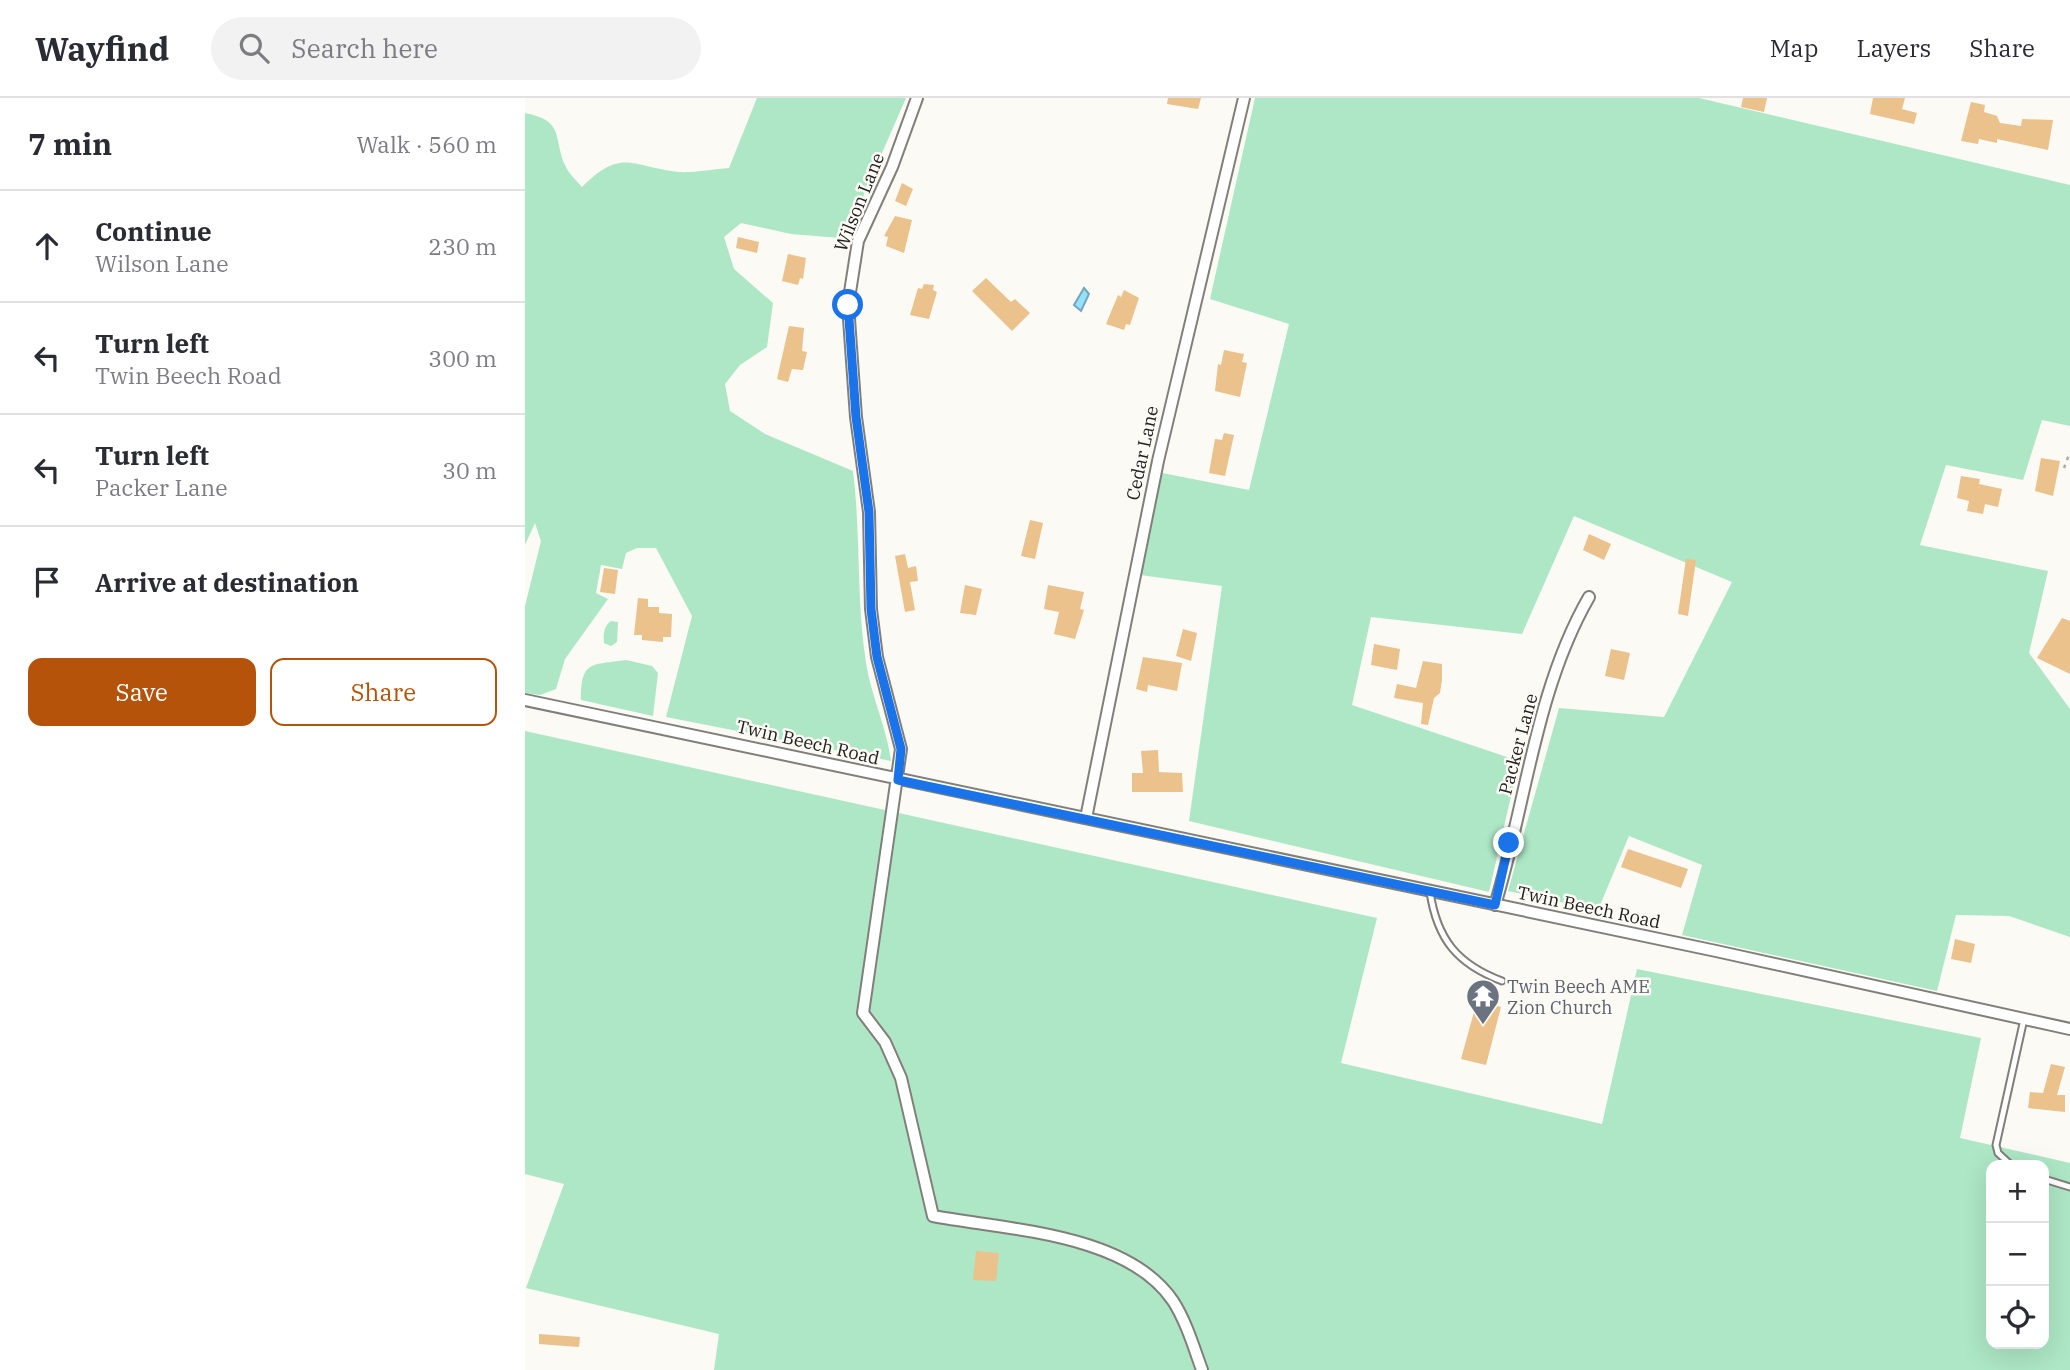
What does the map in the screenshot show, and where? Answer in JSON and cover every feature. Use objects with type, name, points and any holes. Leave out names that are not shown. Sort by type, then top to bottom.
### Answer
[{"type":"street","name":"Wilson Lane","points":[[917,98],[892,167],[858,241],[848,305],[856,417],[869,512],[871,609],[877,657],[901,749],[863,1013],[885,1042],[901,1078],[933,1216],[1094,1245],[1129,1260],[1173,1301],[1202,1370]]},
{"type":"street","name":"Cedar Lane","points":[[1086,818],[1155,475],[1244,98]]},
{"type":"street","name":"Packer Lane","points":[[1495,905],[1548,700],[1574,623],[1588,597]]},
{"type":"street","name":"Twin Beech Road","points":[[525,700],[2070,1029]]},
{"type":"lane","points":[[1430,892],[1436,923],[1445,939],[1472,967],[1503,981]]},
{"type":"lane","points":[[2006,1160],[1998,1153],[1996,1145],[2024,1019]]},
{"type":"lane","points":[[2049,1181],[2070,1187]]},
{"type":"path","points":[[2064,468],[2070,452]]},
{"type":"green space","points":[[757,98],[906,98],[862,199],[840,238],[791,234],[741,223],[724,237],[734,269],[773,303],[767,347],[740,365],[725,384],[730,411],[765,434],[853,471],[866,663],[891,761],[666,717],[692,616],[656,548],[637,548],[626,553],[622,569],[601,565],[596,593],[608,599],[565,659],[556,689],[540,695],[525,693],[525,606],[541,541],[535,523],[525,545],[525,113],[538,116],[552,126],[566,168],[582,187],[608,167],[618,163],[679,172],[729,168]]},
{"type":"green space","points":[[1255,98],[1699,98],[2070,185],[2070,426],[2042,420],[2023,480],[1946,465],[1920,545],[2048,571],[2029,653],[2070,709],[2070,937],[2009,916],[1956,915],[1937,991],[1682,935],[1702,865],[1629,836],[1598,910],[1508,891],[1559,708],[1664,717],[1732,582],[1574,516],[1522,634],[1371,617],[1352,705],[1519,761],[1489,892],[1189,821],[1222,586],[1140,575],[1162,473],[1249,490],[1289,324],[1210,299]]},
{"type":"green space","points":[[611,621],[618,622],[617,642],[611,646],[604,643],[604,636],[605,628]]},
{"type":"green space","points":[[626,660],[652,666],[658,673],[653,716],[581,700],[583,678],[590,667]]},
{"type":"green space","points":[[525,731],[1377,918],[1341,1063],[1602,1124],[1637,969],[1981,1038],[1960,1138],[2070,1163],[2070,1370],[714,1370],[719,1334],[526,1288],[564,1184],[525,1174]]},
{"type":"water","points":[[1084,288],[1089,294],[1081,311],[1074,305]]},
{"type":"building","points":[[1168,98],[1201,98],[1198,109],[1167,104]]},
{"type":"building","points":[[1743,98],[1767,98],[1764,112],[1741,107]]},
{"type":"building","points":[[1873,98],[1905,98],[1902,109],[1917,113],[1914,124],[1870,114]]},
{"type":"building","points":[[1971,102],[1985,105],[1984,112],[1997,116],[2000,123],[2021,126],[2022,119],[2053,120],[2048,150],[1997,139],[1997,143],[1979,139],[1978,144],[1961,141]]},
{"type":"building","points":[[902,183],[913,189],[906,206],[895,201]]},
{"type":"building","points":[[895,216],[912,220],[904,253],[886,246],[888,237],[884,236]]},
{"type":"building","points":[[738,237],[759,242],[757,253],[736,248]]},
{"type":"building","points":[[788,254],[806,258],[803,279],[800,278],[798,285],[782,281]]},
{"type":"building","points":[[986,278],[1011,302],[1015,299],[1030,313],[1012,331],[972,291]]},
{"type":"building","points":[[924,284],[934,285],[933,290],[937,292],[929,319],[910,315],[918,288],[922,289]]},
{"type":"building","points":[[1124,290],[1139,298],[1130,325],[1126,324],[1124,330],[1106,324],[1118,295],[1121,297]]},
{"type":"building","points":[[789,326],[804,328],[802,351],[807,352],[803,370],[792,369],[788,382],[777,379]]},
{"type":"building","points":[[1224,350],[1244,354],[1242,362],[1247,363],[1240,397],[1215,391],[1218,364],[1221,365]]},
{"type":"building","points":[[1224,433],[1234,435],[1225,476],[1209,473],[1215,439],[1222,440]]},
{"type":"building","points":[[2041,458],[2060,461],[2053,496],[2035,491]]},
{"type":"building","points":[[1961,476],[1980,479],[1979,484],[2002,489],[1998,507],[1985,504],[1983,514],[1967,511],[1969,501],[1957,498]]},
{"type":"building","points":[[1030,520],[1043,523],[1035,559],[1021,556]]},
{"type":"building","points":[[1589,534],[1611,544],[1604,560],[1583,550]]},
{"type":"building","points":[[905,554],[908,568],[916,566],[918,581],[910,582],[915,610],[905,612],[895,556]]},
{"type":"building","points":[[1686,559],[1696,560],[1688,616],[1678,614]]},
{"type":"building","points":[[604,568],[618,570],[615,594],[600,592]]},
{"type":"building","points":[[965,585],[982,589],[976,615],[960,613]]},
{"type":"building","points":[[1048,585],[1084,592],[1080,609],[1084,610],[1075,639],[1054,634],[1059,612],[1044,609]]},
{"type":"building","points":[[638,598],[648,599],[648,607],[659,607],[659,613],[672,614],[671,637],[663,637],[663,642],[642,640],[642,635],[634,635]]},
{"type":"building","points":[[2062,618],[2070,621],[2070,674],[2037,658]]},
{"type":"building","points":[[1183,629],[1197,633],[1191,661],[1176,656]]},
{"type":"building","points":[[1374,644],[1400,649],[1397,670],[1371,665]]},
{"type":"building","points":[[1611,649],[1630,653],[1624,680],[1605,676]]},
{"type":"building","points":[[1143,657],[1182,663],[1177,691],[1148,685],[1147,692],[1136,689]]},
{"type":"building","points":[[1423,661],[1442,664],[1440,693],[1434,698],[1428,725],[1421,724],[1423,703],[1394,698],[1397,684],[1416,688]]},
{"type":"building","points":[[1158,750],[1159,772],[1182,773],[1183,792],[1132,792],[1132,773],[1143,773],[1141,751]]},
{"type":"building","points":[[1628,849],[1688,869],[1681,888],[1621,867]]},
{"type":"building","points":[[1955,939],[1975,944],[1971,963],[1951,959]]},
{"type":"building","name":"Twin Beech AME Zion Church","points":[[1477,1001],[1501,1007],[1486,1065],[1461,1059]]},
{"type":"building","points":[[2051,1064],[2065,1067],[2057,1095],[2065,1095],[2065,1112],[2028,1108],[2030,1092],[2043,1093]]},
{"type":"building","points":[[976,1251],[999,1253],[996,1281],[973,1280]]},
{"type":"building","points":[[539,1334],[580,1337],[579,1347],[539,1344]]},
{"type":"place","name":"Twin Beech AME Zion Church","points":[[1483,1026]]},
{"type":"route","points":[[848,305],[856,417],[869,512],[871,609],[877,657],[901,749],[898,780],[1495,905],[1509,843]]}]
